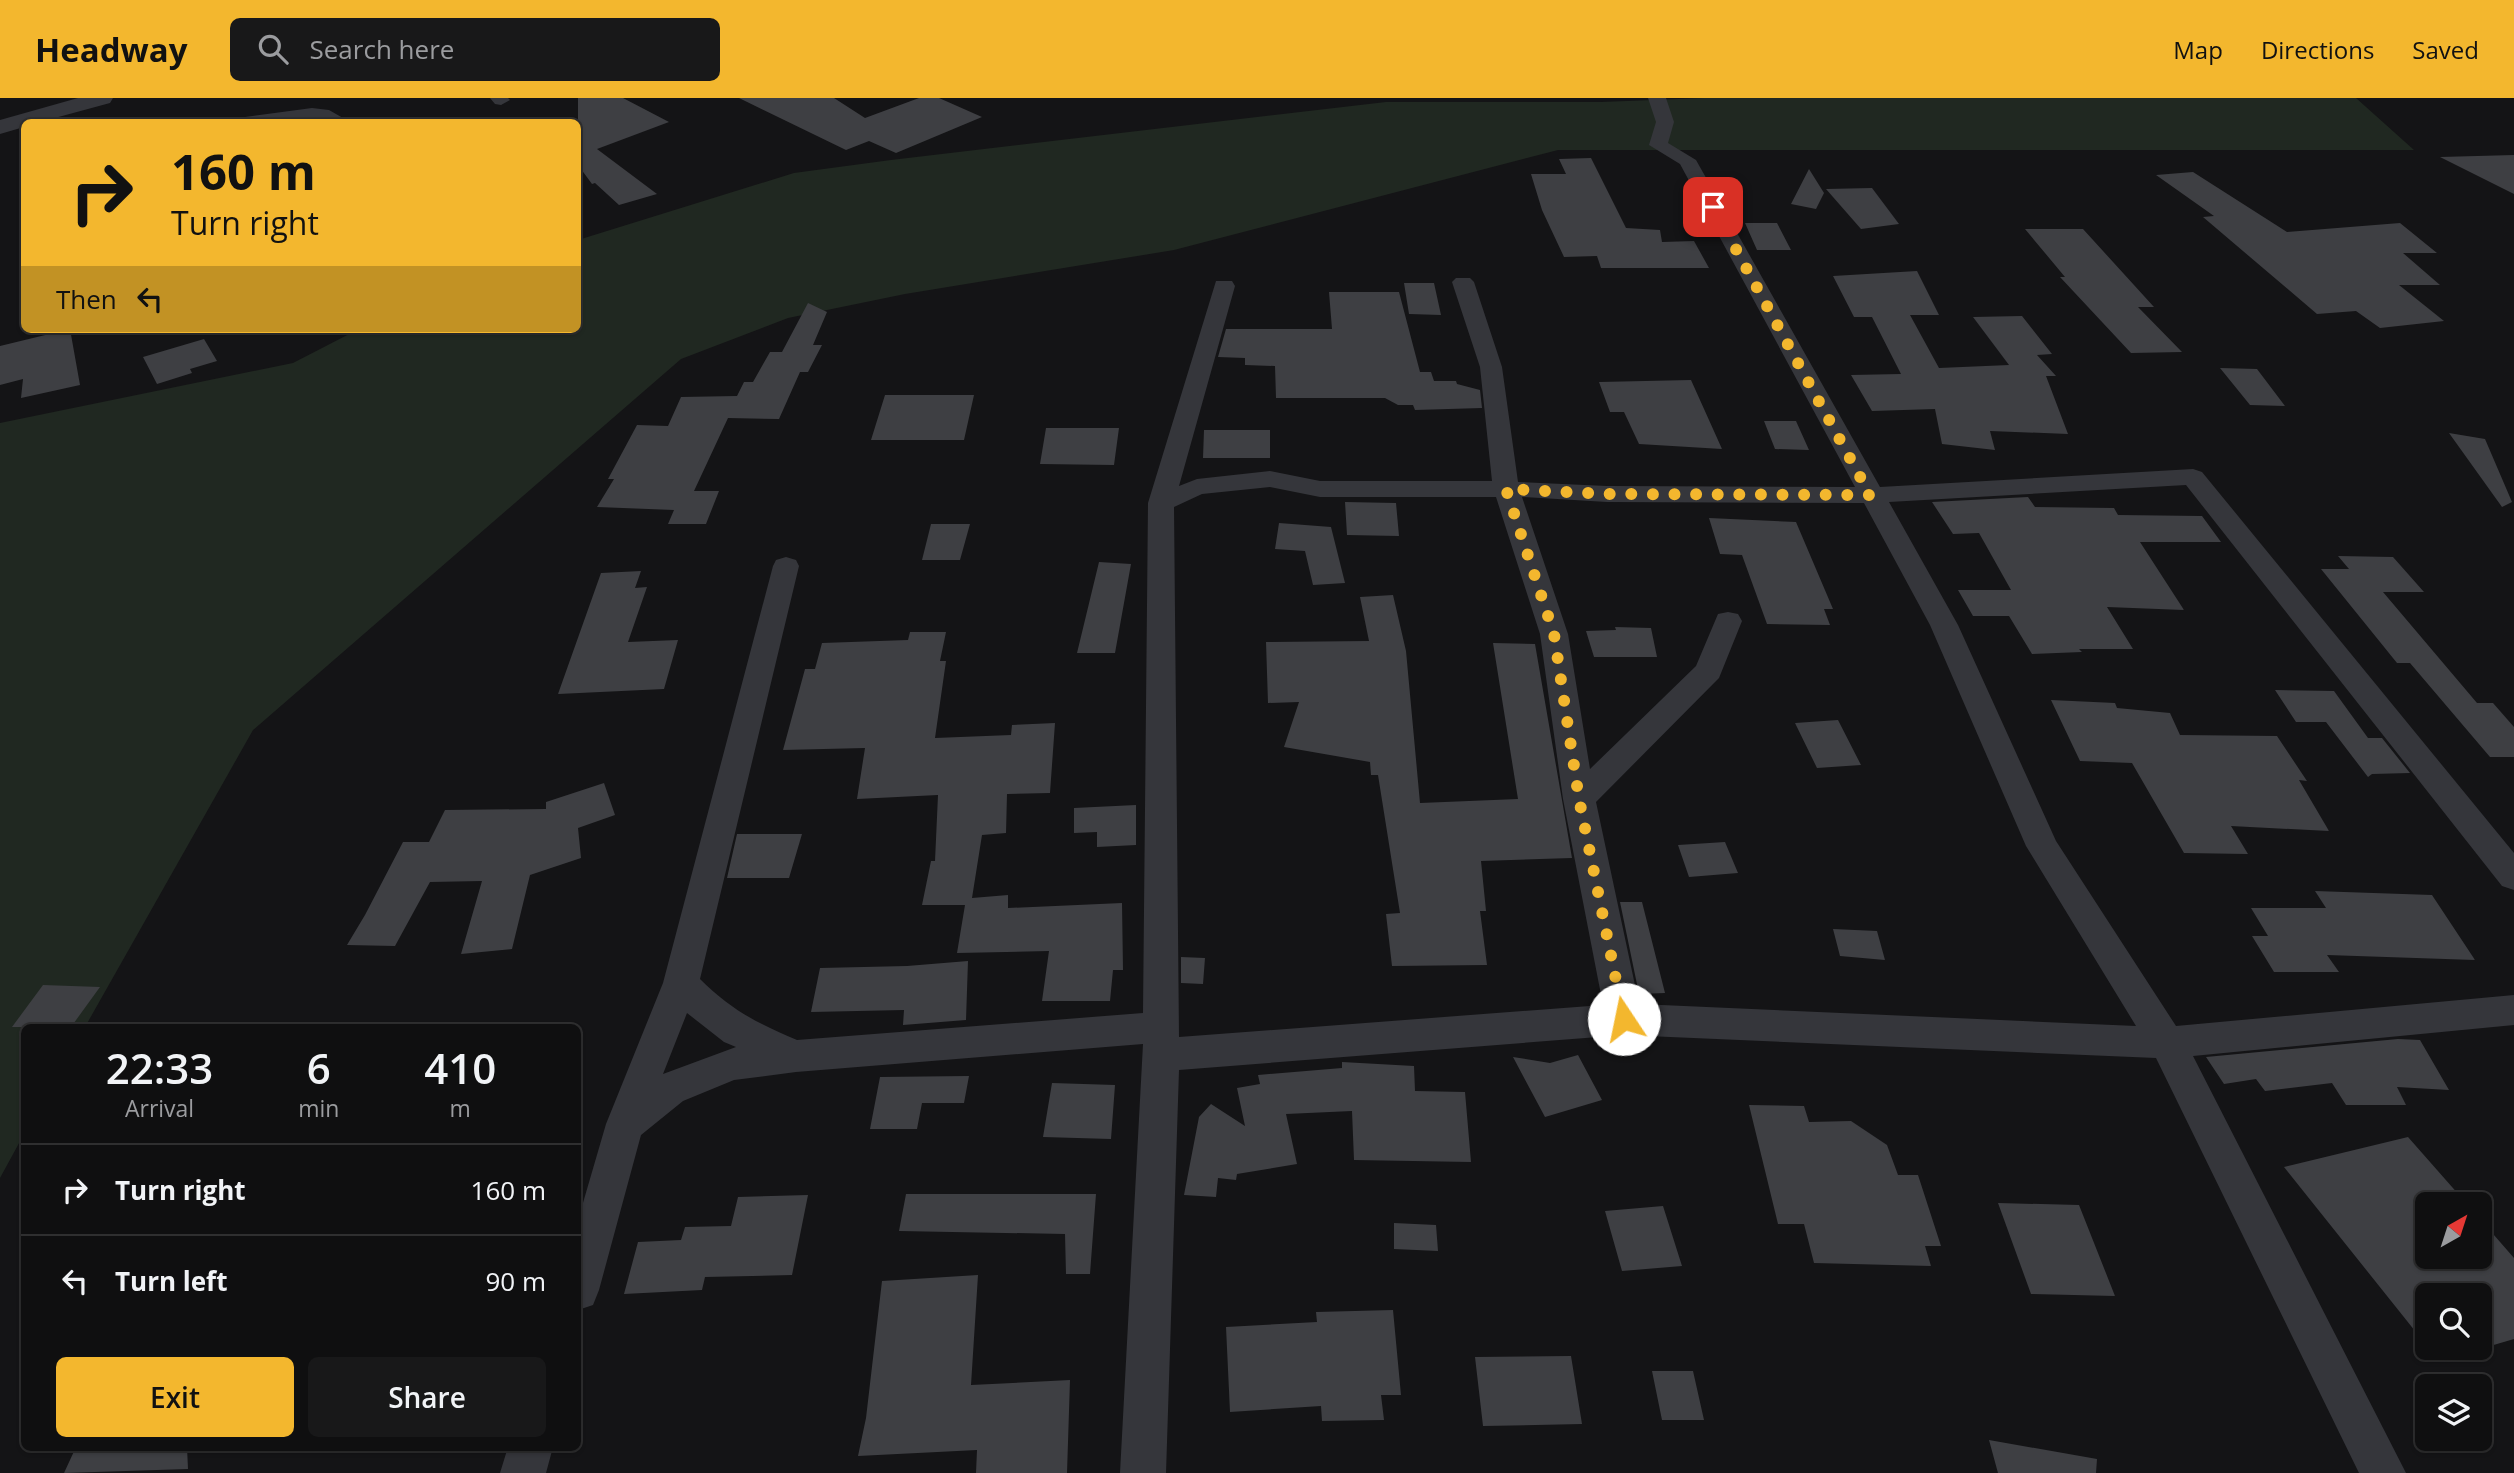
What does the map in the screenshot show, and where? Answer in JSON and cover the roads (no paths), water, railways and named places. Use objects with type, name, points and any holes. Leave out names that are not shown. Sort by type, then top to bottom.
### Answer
[{"type":"street","points":[[49,118],[102,98]]},
{"type":"street","points":[[1657,98],[1667,118],[1664,137],[1658,145],[1687,160],[1944,625],[2042,846],[2167,1043],[2383,1473]]},
{"type":"street","points":[[267,119],[312,113],[334,119]]},
{"type":"street","points":[[0,127],[21,123]]},
{"type":"street","points":[[1463,282],[1491,368],[1506,489],[1554,634],[1579,799],[1624,1019]]},
{"type":"street","points":[[1143,1473],[1161,1041],[1161,503],[1224,286]]},
{"type":"street","points":[[1161,503],[1197,487],[1270,479],[1320,489],[1870,495],[2193,477],[2514,877]]},
{"type":"street","points":[[581,1279],[625,1124],[681,983],[786,566]]},
{"type":"street","points":[[1579,799],[1709,671],[1728,621]]},
{"type":"street","points":[[681,983],[708,1011],[737,1031],[796,1056]]},
{"type":"street","points":[[625,1124],[670,1089],[732,1064],[796,1056],[1624,1019],[2167,1043],[2514,1010]]},
{"type":"street","points":[[523,1473],[530,1451]]}]
